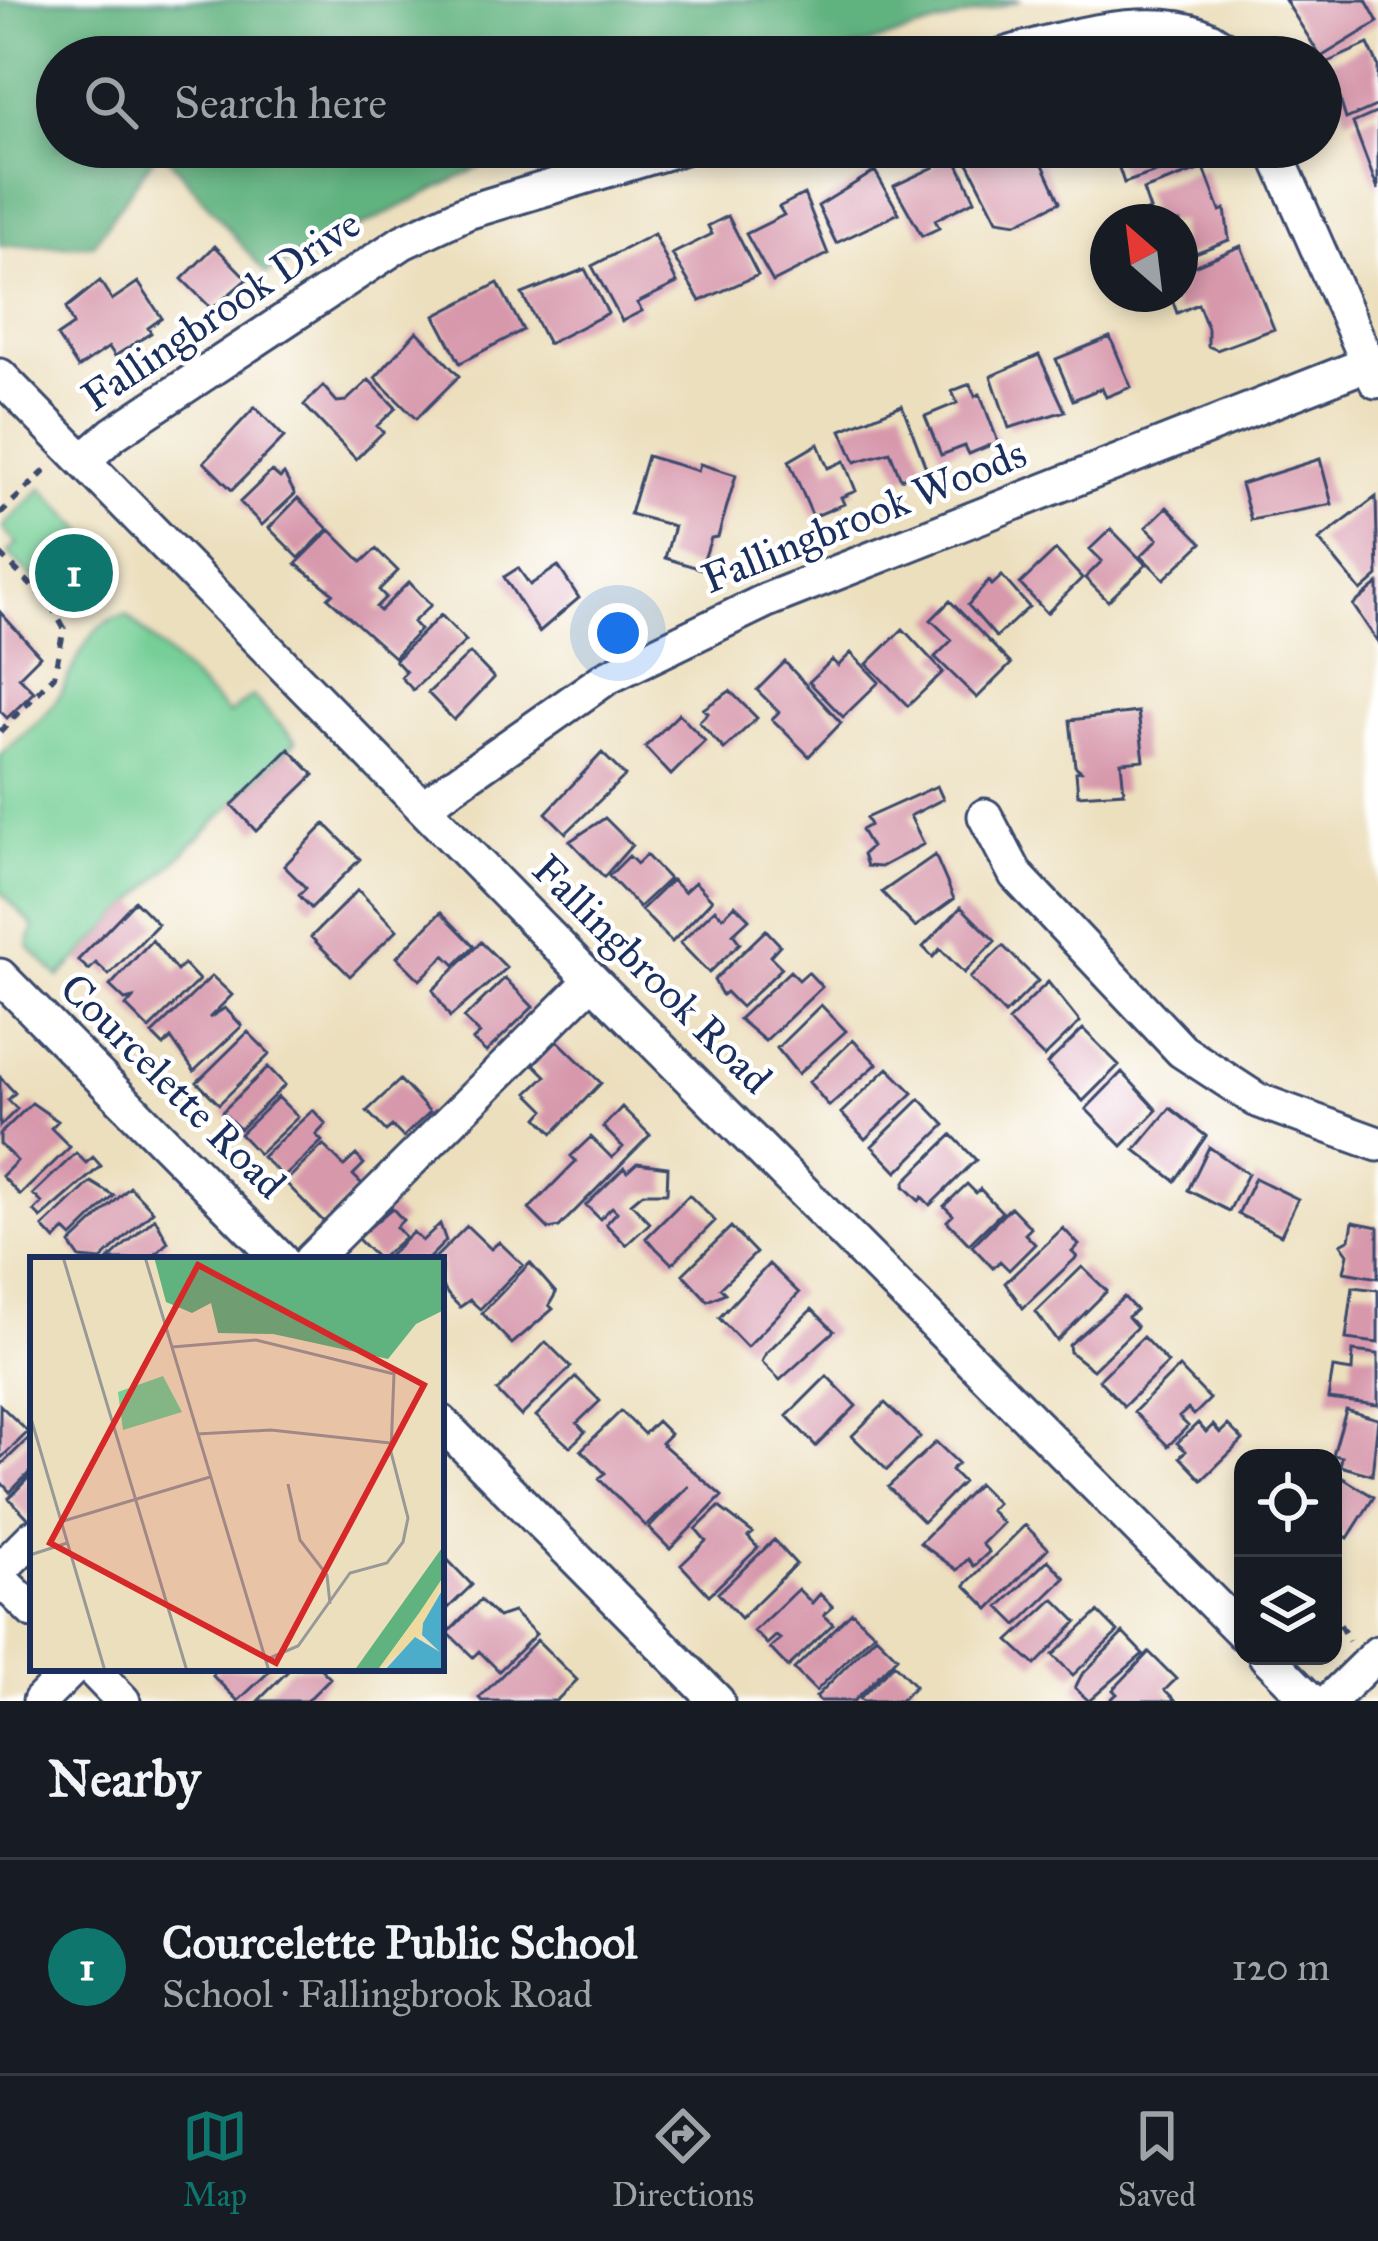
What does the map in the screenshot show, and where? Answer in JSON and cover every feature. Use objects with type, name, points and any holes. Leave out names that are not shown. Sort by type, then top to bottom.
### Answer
[{"type":"street","points":[[1066,36],[1151,10],[1179,14],[1209,27],[1216,36]]},
{"type":"street","name":"Fallingbrook Drive","points":[[67,462],[403,242],[467,212],[614,168]]},
{"type":"street","points":[[1282,168],[1372,374]]},
{"type":"street","name":"Fallingbrook Woods","points":[[424,806],[606,678],[767,600],[1372,374]]},
{"type":"street","name":"Fallingbrook Road","points":[[0,376],[67,462],[424,806],[1234,1624]]},
{"type":"street","points":[[985,816],[1016,875],[1182,1051],[1257,1100],[1378,1144]]},
{"type":"street","name":"Courcelette Road","points":[[0,976],[278,1257]]},
{"type":"street","points":[[313,1257],[592,980]]},
{"type":"street","points":[[444,1424],[717,1701]]},
{"type":"street","points":[[0,1570],[30,1540]]},
{"type":"street","points":[[0,1580],[30,1609]]},
{"type":"street","points":[[1329,1701],[1368,1662]]},
{"type":"street","points":[[1275,1665],[1311,1701]]},
{"type":"street","points":[[40,1701],[70,1671]]},
{"type":"street","points":[[94,1671],[123,1701]]},
{"type":"path","points":[[0,514],[67,462]]},
{"type":"path","points":[[0,554],[51,605],[64,628],[54,676],[0,732]]},
{"type":"path","points":[[1342,1626],[1368,1662]]},
{"type":"green space","points":[[0,0],[1021,0],[896,36],[36,36],[36,168],[146,168],[93,245],[0,246]]},
{"type":"green space","points":[[177,168],[478,168],[266,274]]},
{"type":"green space","points":[[42,488],[120,568],[83,606],[63,608],[8,553],[17,544],[2,528]]},
{"type":"green space","points":[[127,615],[229,714],[252,696],[296,741],[59,977],[28,946],[34,927],[0,891],[0,756],[50,709],[99,628]]},
{"type":"building","points":[[1285,0],[1366,0],[1378,22],[1342,44],[1342,36],[1308,36]]},
{"type":"building","points":[[1368,44],[1378,65],[1378,105],[1346,119],[1342,106],[1342,56]]},
{"type":"building","points":[[1378,112],[1378,190],[1353,123]]},
{"type":"building","points":[[932,168],[960,168],[975,200],[935,220],[939,228],[922,236],[894,186]]},
{"type":"building","points":[[971,168],[1045,168],[1060,202],[1017,223],[997,220]]},
{"type":"building","points":[[1119,168],[1167,168],[1124,183]]},
{"type":"building","points":[[1204,168],[1220,211],[1225,209],[1229,240],[1198,252],[1198,204],[1148,204],[1143,190]]},
{"type":"building","points":[[875,171],[899,213],[836,243],[818,206]]},
{"type":"building","points":[[804,194],[828,254],[773,282],[746,234],[784,215],[779,207]]},
{"type":"building","points":[[728,216],[758,275],[700,301],[672,254],[712,234],[708,226]]},
{"type":"building","points":[[654,234],[677,283],[637,303],[642,311],[622,321],[592,266]]},
{"type":"building","points":[[215,246],[247,279],[212,309],[182,279]]},
{"type":"building","points":[[1241,246],[1274,329],[1217,350],[1208,346],[1208,329],[1198,304],[1198,264]]},
{"type":"building","points":[[585,269],[608,313],[548,344],[522,294]]},
{"type":"building","points":[[100,281],[112,300],[138,282],[162,318],[148,328],[151,333],[115,356],[109,347],[78,368],[57,336],[73,325],[66,308]]},
{"type":"building","points":[[498,283],[523,330],[460,363],[435,316]]},
{"type":"building","points":[[417,331],[459,376],[416,419],[375,378]]},
{"type":"building","points":[[1110,337],[1131,387],[1106,397],[1102,388],[1073,400],[1056,359]]},
{"type":"building","points":[[1039,355],[1065,411],[1009,428],[991,376]]},
{"type":"building","points":[[369,380],[396,408],[377,426],[383,432],[356,459],[304,405],[323,386],[337,402],[346,401]]},
{"type":"building","points":[[970,384],[975,396],[980,394],[998,442],[969,454],[965,446],[941,455],[925,416],[957,403],[952,391]]},
{"type":"building","points":[[902,405],[926,468],[901,479],[890,452],[855,462],[841,430]]},
{"type":"building","points":[[255,407],[284,437],[232,490],[204,462]]},
{"type":"building","points":[[818,444],[828,468],[844,461],[856,491],[841,497],[844,504],[813,517],[789,461]]},
{"type":"building","points":[[647,456],[698,471],[700,464],[736,475],[718,537],[711,538],[701,569],[665,558],[674,526],[630,514]]},
{"type":"building","points":[[1320,459],[1332,504],[1251,520],[1241,484]]},
{"type":"building","points":[[272,471],[280,478],[284,474],[295,494],[262,525],[240,502]]},
{"type":"building","points":[[1376,497],[1378,576],[1361,591],[1319,540]]},
{"type":"building","points":[[298,498],[328,529],[299,558],[269,528]]},
{"type":"building","points":[[1167,507],[1202,543],[1164,579],[1141,556],[1158,539],[1146,527]]},
{"type":"building","points":[[1111,529],[1146,565],[1108,601],[1085,578],[1102,561],[1090,549]]},
{"type":"building","points":[[330,530],[362,562],[376,549],[398,571],[379,590],[386,597],[376,607],[380,611],[409,582],[431,605],[413,622],[420,630],[394,657],[328,598],[333,593],[296,564]]},
{"type":"building","points":[[1056,550],[1082,578],[1047,613],[1020,584]]},
{"type":"building","points":[[558,566],[579,598],[539,632],[504,577],[518,568],[530,585]]},
{"type":"building","points":[[1002,576],[1029,607],[996,637],[968,605],[989,581],[992,585]]},
{"type":"building","points":[[1378,584],[1378,642],[1353,605]]},
{"type":"building","points":[[950,601],[1011,664],[977,698],[935,657],[952,640],[931,620]]},
{"type":"building","points":[[0,612],[40,656],[19,677],[34,692],[7,718],[0,711]]},
{"type":"building","points":[[441,615],[466,641],[413,690],[401,677],[406,672],[395,660]]},
{"type":"building","points":[[903,629],[943,672],[908,706],[867,664]]},
{"type":"building","points":[[470,653],[494,678],[454,720],[428,693]]},
{"type":"building","points":[[851,653],[879,682],[843,717],[809,682],[832,660],[838,666]]},
{"type":"building","points":[[785,662],[841,723],[809,756],[772,719],[779,712],[757,690]]},
{"type":"building","points":[[730,691],[757,718],[724,749],[699,722],[708,713],[703,709]]},
{"type":"building","points":[[1138,712],[1144,760],[1121,762],[1124,792],[1078,795],[1076,772],[1081,771],[1075,766],[1070,720]]},
{"type":"building","points":[[679,714],[705,741],[671,775],[645,747]]},
{"type":"building","points":[[289,749],[314,775],[256,831],[232,805]]},
{"type":"building","points":[[602,753],[625,776],[566,833],[546,813]]},
{"type":"building","points":[[937,786],[943,799],[910,816],[924,844],[881,867],[867,866],[863,854],[871,847],[861,830],[870,825],[866,818]]},
{"type":"building","points":[[605,818],[632,845],[604,877],[570,841]]},
{"type":"building","points":[[325,824],[360,859],[311,908],[299,895],[306,888],[284,866]]},
{"type":"building","points":[[646,855],[669,879],[639,907],[609,876],[629,856],[637,864]]},
{"type":"building","points":[[935,855],[954,899],[915,927],[882,892]]},
{"type":"building","points":[[672,880],[684,892],[695,882],[712,900],[672,942],[641,910]]},
{"type":"building","points":[[358,890],[397,930],[350,976],[311,937]]},
{"type":"building","points":[[135,901],[158,924],[109,975],[96,963],[89,970],[78,960]]},
{"type":"building","points":[[735,905],[749,919],[733,934],[740,943],[709,973],[680,943],[715,909],[723,917]]},
{"type":"building","points":[[961,907],[995,941],[964,973],[940,949],[933,957],[923,947]]},
{"type":"building","points":[[441,912],[474,946],[455,965],[445,955],[420,980],[397,957]]},
{"type":"building","points":[[766,930],[780,945],[770,956],[782,968],[741,1007],[726,992],[722,995],[714,980]]},
{"type":"building","points":[[152,940],[177,971],[184,964],[199,980],[149,1029],[126,1006],[133,998],[125,1000],[110,986]]},
{"type":"building","points":[[481,942],[507,968],[450,1017],[433,990]]},
{"type":"building","points":[[1003,946],[1038,981],[1005,1014],[970,978]]},
{"type":"building","points":[[790,971],[799,980],[808,972],[822,987],[765,1041],[739,1019]]},
{"type":"building","points":[[212,976],[232,995],[209,1018],[225,1008],[242,1026],[194,1071],[171,1038],[164,1046],[152,1034]]},
{"type":"building","points":[[505,978],[533,1007],[486,1052],[473,1040],[480,1034],[464,1018]]},
{"type":"building","points":[[1048,982],[1080,1022],[1044,1057],[1008,1021]]},
{"type":"building","points":[[821,1005],[846,1031],[798,1074],[777,1048]]},
{"type":"building","points":[[1083,1029],[1119,1065],[1083,1101],[1047,1064]]},
{"type":"building","points":[[248,1032],[270,1054],[219,1104],[197,1082]]},
{"type":"building","points":[[557,1040],[601,1083],[553,1133],[538,1118],[545,1110],[528,1093],[546,1076],[534,1064]]},
{"type":"building","points":[[853,1040],[877,1064],[829,1106],[809,1082]]},
{"type":"building","points":[[268,1067],[285,1085],[240,1129],[222,1112]]},
{"type":"building","points":[[888,1068],[913,1093],[865,1139],[841,1113]]},
{"type":"building","points":[[1122,1072],[1157,1110],[1122,1146],[1086,1109]]},
{"type":"building","points":[[0,1077],[15,1093],[8,1100],[17,1109],[0,1126]]},
{"type":"building","points":[[400,1080],[430,1112],[403,1137],[392,1126],[386,1131],[367,1111]]},
{"type":"building","points":[[278,1097],[298,1117],[259,1154],[240,1134]]},
{"type":"building","points":[[920,1099],[945,1125],[897,1172],[872,1146]]},
{"type":"building","points":[[32,1103],[58,1121],[51,1128],[70,1147],[20,1195],[2,1176],[17,1161],[0,1144],[0,1134]]},
{"type":"building","points":[[622,1107],[650,1135],[559,1227],[549,1229],[529,1209],[576,1161],[571,1156],[591,1137],[612,1158],[623,1147],[603,1127]]},
{"type":"building","points":[[1170,1108],[1206,1136],[1175,1181],[1135,1150]]},
{"type":"building","points":[[313,1110],[326,1124],[316,1135],[322,1141],[284,1177],[262,1157]]},
{"type":"building","points":[[952,1135],[976,1160],[930,1205],[922,1197],[919,1201],[904,1186],[906,1180]]},
{"type":"building","points":[[323,1145],[344,1166],[356,1155],[364,1164],[353,1175],[362,1184],[324,1222],[285,1182]]},
{"type":"building","points":[[1209,1147],[1248,1174],[1229,1211],[1188,1190]]},
{"type":"building","points":[[76,1153],[86,1163],[93,1157],[101,1166],[41,1218],[34,1211],[42,1203],[33,1194]]},
{"type":"building","points":[[637,1163],[668,1167],[667,1193],[643,1193],[631,1203],[650,1223],[626,1245],[606,1224],[617,1212],[612,1207],[600,1219],[586,1205],[624,1168],[627,1172]]},
{"type":"building","points":[[1255,1178],[1298,1199],[1281,1235],[1238,1214]]},
{"type":"building","points":[[91,1182],[114,1196],[72,1237],[65,1230],[55,1240],[43,1227]]},
{"type":"building","points":[[967,1184],[976,1193],[980,1189],[1002,1212],[969,1244],[947,1221],[953,1215],[944,1206]]},
{"type":"building","points":[[130,1187],[153,1211],[104,1257],[79,1257],[70,1244]]},
{"type":"building","points":[[689,1195],[715,1221],[672,1264],[646,1238]]},
{"type":"building","points":[[1011,1207],[1031,1228],[1025,1234],[1035,1244],[1009,1270],[1000,1261],[993,1268],[972,1246]]},
{"type":"building","points":[[392,1208],[403,1220],[396,1227],[405,1237],[382,1257],[376,1257],[357,1238]]},
{"type":"building","points":[[155,1218],[168,1242],[153,1257],[111,1257]]},
{"type":"building","points":[[1353,1222],[1378,1227],[1378,1278],[1344,1272],[1348,1254],[1341,1244],[1350,1239]]},
{"type":"building","points":[[440,1224],[446,1241],[430,1257],[388,1257],[413,1232],[422,1241]]},
{"type":"building","points":[[467,1226],[491,1249],[499,1242],[523,1265],[480,1309],[470,1300],[460,1307],[449,1296],[444,1289],[444,1257],[436,1257]]},
{"type":"building","points":[[731,1227],[756,1253],[720,1288],[725,1293],[708,1301],[683,1274]]},
{"type":"building","points":[[1063,1228],[1079,1245],[1072,1252],[1077,1257],[1023,1308],[1005,1283]]},
{"type":"building","points":[[530,1263],[556,1293],[549,1305],[553,1309],[512,1344],[482,1313]]},
{"type":"building","points":[[769,1264],[799,1293],[747,1347],[719,1318]]},
{"type":"building","points":[[1082,1267],[1107,1291],[1057,1341],[1036,1312]]},
{"type":"building","points":[[1353,1287],[1378,1290],[1378,1343],[1346,1339]]},
{"type":"building","points":[[1124,1297],[1136,1310],[1128,1317],[1137,1327],[1093,1370],[1070,1352],[1069,1345]]},
{"type":"building","points":[[812,1309],[834,1331],[780,1380],[762,1362],[766,1353]]},
{"type":"building","points":[[1143,1337],[1168,1363],[1124,1406],[1099,1380]]},
{"type":"building","points":[[546,1342],[571,1367],[521,1416],[497,1391]]},
{"type":"building","points":[[1353,1351],[1378,1354],[1378,1405],[1328,1399],[1333,1368],[1352,1371]]},
{"type":"building","points":[[1179,1367],[1210,1399],[1194,1415],[1188,1409],[1179,1417],[1188,1426],[1168,1446],[1134,1412]]},
{"type":"building","points":[[827,1376],[856,1406],[816,1446],[787,1416]]},
{"type":"building","points":[[576,1377],[600,1401],[577,1423],[585,1432],[570,1447],[536,1416]]},
{"type":"building","points":[[885,1403],[920,1437],[887,1470],[852,1436]]},
{"type":"building","points":[[0,1405],[28,1432],[0,1459]]},
{"type":"building","points":[[1346,1410],[1378,1419],[1372,1475],[1342,1467],[1342,1449],[1335,1449]]},
{"type":"building","points":[[621,1411],[644,1434],[657,1421],[670,1434],[661,1443],[722,1496],[670,1549],[649,1528],[689,1486],[646,1526],[599,1479],[605,1473],[581,1450]]},
{"type":"building","points":[[1198,1423],[1206,1432],[1213,1425],[1220,1433],[1228,1425],[1243,1440],[1202,1480],[1180,1457],[1186,1451],[1177,1443]]},
{"type":"building","points":[[30,1437],[30,1472],[10,1492],[0,1481],[0,1466]]},
{"type":"building","points":[[936,1442],[958,1463],[951,1470],[963,1482],[923,1522],[888,1487]]},
{"type":"building","points":[[30,1476],[30,1520],[9,1498]]},
{"type":"building","points":[[1342,1477],[1374,1497],[1348,1538],[1342,1534]]},
{"type":"building","points":[[978,1484],[997,1503],[990,1510],[1003,1523],[982,1544],[989,1552],[974,1566],[968,1559],[957,1570],[920,1543]]},
{"type":"building","points":[[719,1507],[753,1533],[748,1537],[758,1548],[709,1595],[681,1565],[706,1541],[696,1529]]},
{"type":"building","points":[[1025,1525],[1048,1548],[989,1609],[965,1585]]},
{"type":"building","points":[[774,1540],[796,1564],[741,1618],[718,1593]]},
{"type":"building","points":[[444,1556],[472,1585],[444,1612]]},
{"type":"building","points":[[1048,1560],[1065,1578],[1017,1625],[999,1607]]},
{"type":"building","points":[[798,1589],[812,1603],[820,1594],[833,1607],[824,1615],[833,1624],[788,1667],[770,1648],[780,1639],[776,1636],[767,1644],[754,1631]]},
{"type":"building","points":[[1054,1599],[1077,1622],[1035,1665],[1009,1641]]},
{"type":"building","points":[[480,1600],[498,1617],[513,1612],[536,1634],[499,1671],[479,1651],[473,1657],[448,1633]]},
{"type":"building","points":[[852,1612],[874,1633],[816,1691],[794,1669]]},
{"type":"building","points":[[1098,1612],[1118,1632],[1073,1675],[1053,1655]]},
{"type":"building","points":[[1123,1633],[1143,1654],[1089,1701],[1075,1688],[1081,1676]]},
{"type":"building","points":[[876,1636],[897,1657],[854,1701],[820,1701],[816,1697]]},
{"type":"building","points":[[537,1640],[577,1680],[556,1701],[482,1701],[479,1698]]},
{"type":"building","points":[[1149,1652],[1176,1679],[1165,1690],[1176,1701],[1109,1701],[1117,1694],[1113,1690]]},
{"type":"building","points":[[894,1664],[915,1686],[900,1701],[863,1701],[860,1698]]},
{"type":"building","points":[[217,1671],[270,1671],[238,1701],[212,1675]]},
{"type":"building","points":[[288,1671],[323,1671],[330,1678],[307,1701],[258,1701]]},
{"type":"place","name":"Courcelette Public School","points":[[74,573]]}]
